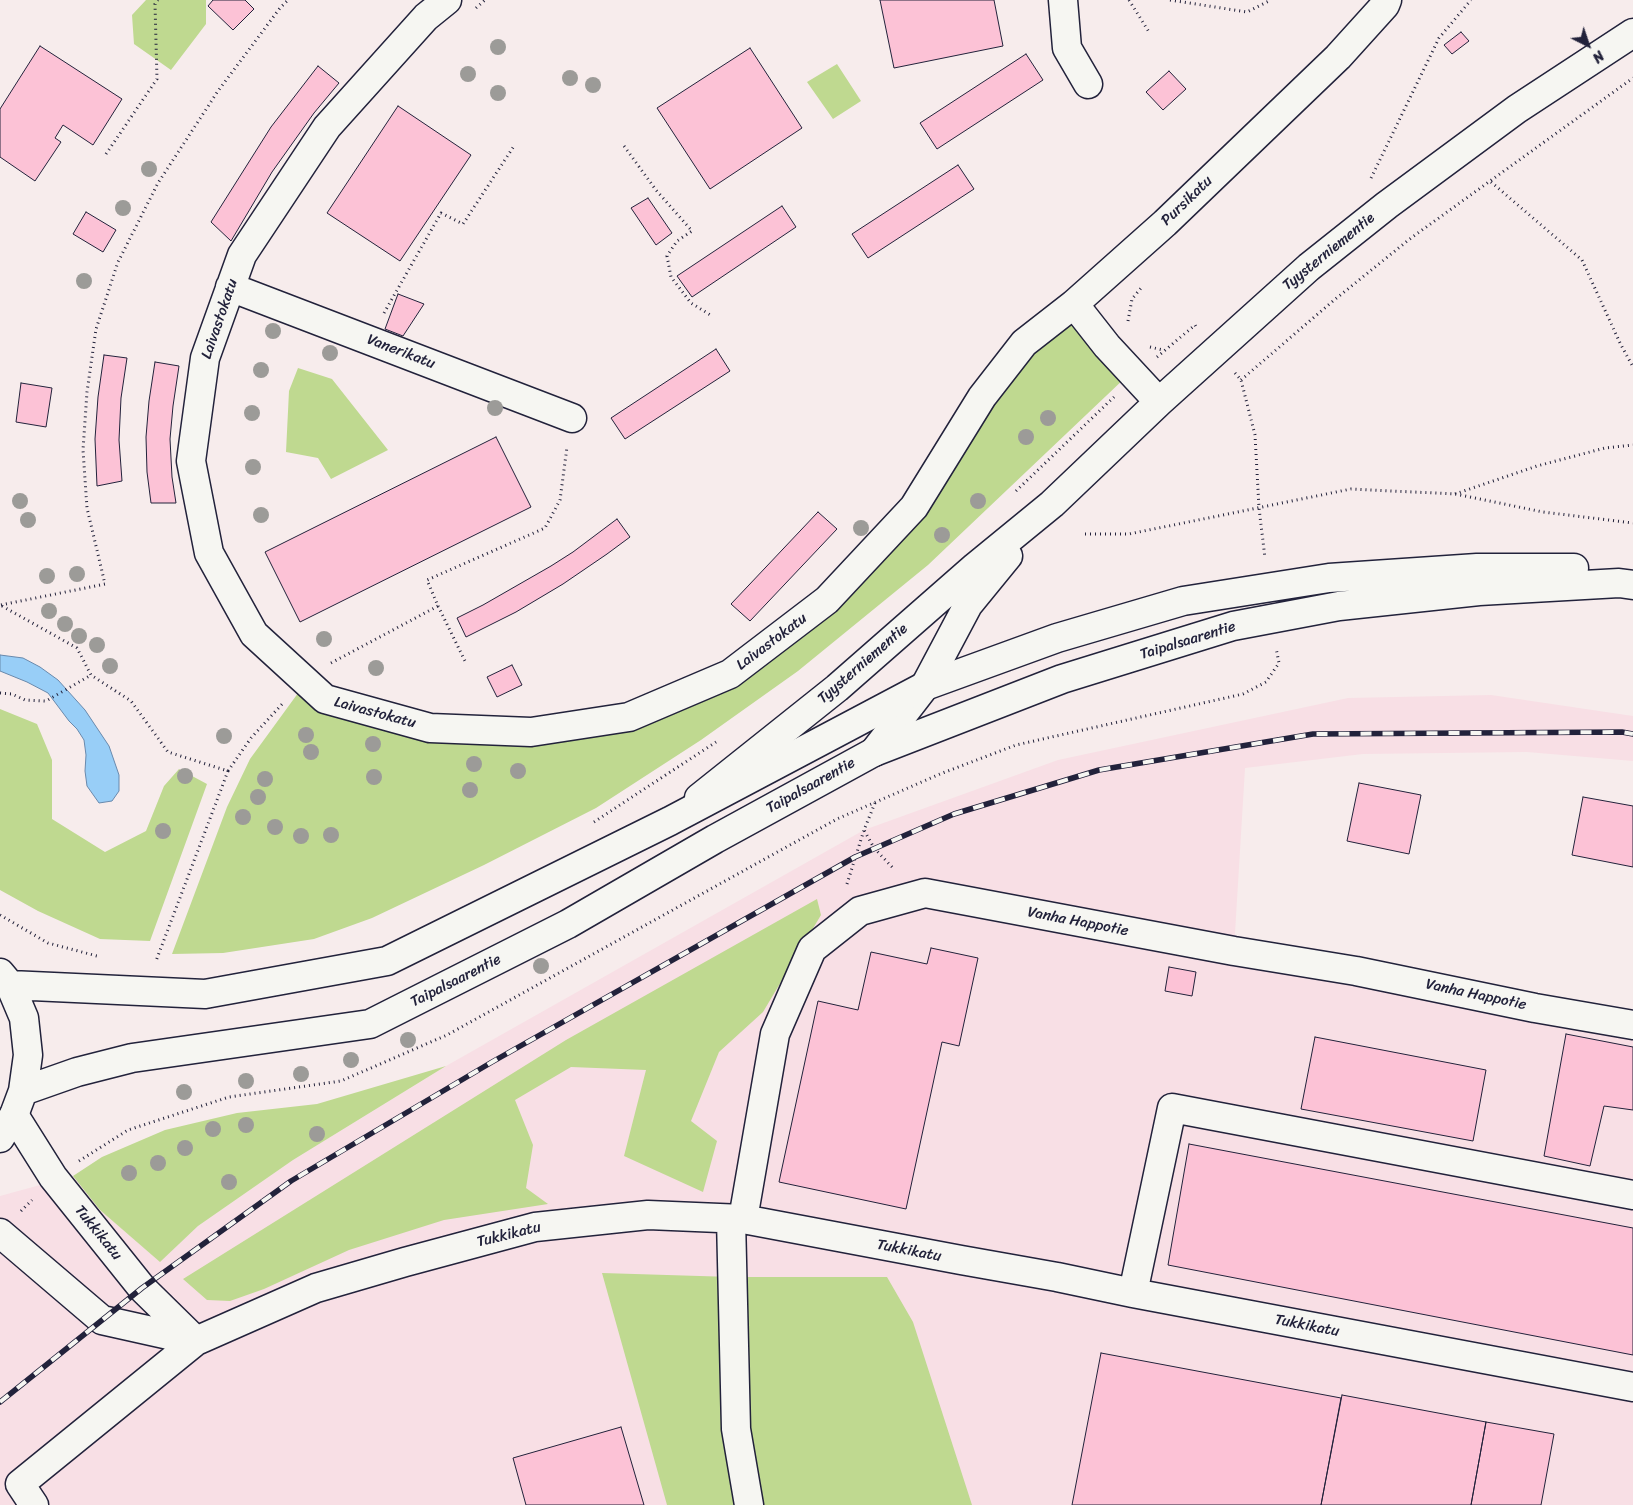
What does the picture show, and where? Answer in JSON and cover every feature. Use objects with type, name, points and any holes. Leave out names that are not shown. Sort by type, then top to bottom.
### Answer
[{"type":"street","name":"Laivastokatu","points":[[447,0],[426,17],[327,127],[242,255],[205,358],[191,461],[209,554],[254,634],[314,674],[325,699],[430,728],[531,732],[629,717],[730,674],[827,600],[914,507],[982,397],[1024,343],[1074,304]]},
{"type":"street","points":[[1064,0],[1067,48],[1088,84]]},
{"type":"street","name":"Pursikatu","points":[[1074,304],[1165,223],[1331,63],[1385,5],[1387,0]]},
{"type":"street","name":"Tyysterniementie","points":[[670,821],[836,688],[1052,504],[1159,402],[1309,267],[1387,205],[1517,109],[1633,33]]},
{"type":"street","name":"Vanerikatu","points":[[230,287],[572,418]]},
{"type":"street","points":[[1074,304],[1107,346],[1159,402]]},
{"type":"street","name":"Tyysterniementie","points":[[874,752],[925,686],[968,605],[1052,504]]},
{"type":"street","points":[[5,979],[205,994],[387,961],[670,821],[925,686],[1057,638],[1183,601],[1329,578],[1477,568],[1633,570]]},
{"type":"street","name":"Taipalsaarentie","points":[[19,1103],[77,1072],[132,1058],[370,1024],[568,924],[715,839],[874,752],[1062,679],[1233,626],[1338,606],[1479,591],[1619,583],[1633,585]]},
{"type":"street","name":"Vanha Happotie","points":[[749,1505],[736,1429],[737,1219],[774,1034],[812,949],[860,911],[925,893],[1234,951],[1356,970],[1536,1008],[1633,1025]]},
{"type":"street","points":[[0,1138],[19,1103],[28,1055],[24,1018],[5,979]]},
{"type":"street","name":"Tukkikatu","points":[[19,1103],[53,1177],[136,1281],[196,1341],[316,1288],[405,1262],[535,1226],[648,1215],[737,1219],[1057,1277],[1633,1387]]},
{"type":"street","points":[[1133,1293],[1172,1108],[1633,1195]]},
{"type":"street","points":[[0,1233],[102,1320],[196,1341]]},
{"type":"street","points":[[34,1505],[20,1484],[196,1341]]},
{"type":"path","points":[[106,154],[157,79],[155,4],[158,0]]},
{"type":"path","points":[[1,605],[105,584],[87,508],[83,450],[87,392],[96,329],[118,262],[158,184],[218,91],[288,0]]},
{"type":"path","points":[[1129,0],[1149,32]]},
{"type":"path","points":[[1170,0],[1247,12],[1271,0]]},
{"type":"path","points":[[1370,178],[1439,38],[1472,0]]},
{"type":"path","points":[[1266,565],[1259,508],[1256,435],[1241,380],[1333,301],[1411,238],[1633,78]]},
{"type":"path","points":[[368,340],[441,213],[462,224],[514,146]]},
{"type":"path","points":[[624,146],[656,190],[692,232],[677,241],[667,256],[671,277],[691,304],[712,316]]},
{"type":"path","points":[[1491,182],[1582,260],[1633,367]]},
{"type":"path","points":[[1130,329],[1127,323],[1132,299],[1144,285]]},
{"type":"path","points":[[1015,492],[1164,350],[1195,325]]},
{"type":"path","points":[[1144,345],[1164,350]]},
{"type":"path","points":[[466,663],[427,580],[545,528],[560,500],[572,418]]},
{"type":"path","points":[[1455,494],[1537,466],[1606,448],[1633,445]]},
{"type":"path","points":[[1085,534],[1130,534],[1351,488],[1455,494],[1543,512],[1633,523]]},
{"type":"path","points":[[1,605],[77,648],[91,675],[131,701],[168,752],[228,771]]},
{"type":"path","points":[[156,961],[228,771],[251,738],[290,694],[314,674],[438,606]]},
{"type":"path","points":[[1016,745],[1243,694],[1266,682],[1279,663],[1276,646]]},
{"type":"path","points":[[0,693],[12,694],[26,700],[46,701],[91,675]]},
{"type":"path","points":[[593,823],[722,738]]},
{"type":"path","points":[[875,802],[864,830],[874,848],[919,895]]},
{"type":"path","points":[[0,915],[48,944],[105,959]]},
{"type":"path","points":[[147,960],[163,962]]},
{"type":"shaded area","points":[[1491,695],[1633,716],[1633,761],[1527,752],[1363,754],[1245,768],[1234,950],[1633,1025],[1633,1505],[0,1505],[0,1196],[73,1176],[100,1210],[160,1261],[198,1226],[293,1160],[446,1066],[864,830],[1058,760],[1348,698]]},
{"type":"green space","points":[[146,0],[206,0],[206,24],[171,70],[134,44],[132,15]]},
{"type":"green space","points":[[837,64],[861,101],[833,119],[807,82]]},
{"type":"green space","points":[[1074,312],[1126,377],[928,565],[798,671],[701,740],[596,808],[484,865],[372,918],[314,939],[223,953],[172,954],[227,807],[250,759],[301,689],[434,736],[635,724],[833,604],[1029,347]]},
{"type":"green space","points":[[298,368],[332,379],[388,450],[331,479],[318,458],[286,452],[289,391]]},
{"type":"green space","points":[[0,709],[37,724],[52,760],[52,819],[105,852],[146,831],[164,786],[179,769],[207,784],[150,941],[100,939],[38,911],[0,890]]},
{"type":"green space","points":[[817,899],[821,915],[763,1012],[719,1052],[691,1121],[717,1141],[703,1192],[624,1156],[646,1070],[571,1067],[515,1100],[533,1145],[526,1188],[548,1204],[444,1220],[349,1250],[264,1289],[230,1301],[207,1300],[183,1279],[566,1040]]},
{"type":"green space","points":[[446,1066],[293,1160],[198,1226],[160,1262],[100,1210],[73,1176],[102,1157],[165,1130],[237,1113],[317,1104]]},
{"type":"green space","points":[[602,1273],[732,1277],[887,1277],[913,1322],[972,1505],[667,1505]]},
{"type":"water","points":[[0,655],[23,658],[40,667],[58,680],[85,710],[109,746],[119,775],[119,791],[112,801],[99,803],[87,786],[84,740],[77,729],[48,693],[0,671]]},
{"type":"building","points":[[213,0],[245,0],[254,9],[233,30],[208,6]]},
{"type":"building","points":[[880,0],[994,0],[1003,46],[894,68]]},
{"type":"building","points":[[1461,32],[1469,41],[1452,54],[1444,45]]},
{"type":"building","points":[[40,46],[122,99],[93,145],[63,125],[55,138],[61,142],[35,181],[0,157],[0,109]]},
{"type":"building","points":[[750,48],[802,128],[710,189],[657,108]]},
{"type":"building","points":[[1026,54],[1043,80],[937,149],[920,123]]},
{"type":"building","points":[[318,66],[339,83],[314,113],[272,172],[231,241],[211,222],[271,127]]},
{"type":"building","points":[[1169,71],[1186,89],[1163,110],[1146,92]]},
{"type":"building","points":[[398,106],[471,155],[400,261],[327,213]]},
{"type":"building","points":[[958,165],[974,189],[868,258],[852,234]]},
{"type":"building","points":[[648,198],[672,233],[656,245],[631,208]]},
{"type":"building","points":[[782,206],[796,227],[692,297],[677,276]]},
{"type":"building","points":[[86,212],[116,230],[103,252],[73,234]]},
{"type":"building","points":[[398,294],[424,304],[403,336],[385,329]]},
{"type":"building","points":[[716,349],[730,371],[625,439],[611,418]]},
{"type":"building","points":[[104,355],[127,358],[121,398],[119,440],[122,481],[97,486],[95,439]]},
{"type":"building","points":[[155,362],[179,366],[170,439],[172,477],[176,503],[151,503],[147,472],[146,437]]},
{"type":"building","points":[[21,383],[52,388],[46,427],[16,422]]},
{"type":"building","points":[[496,437],[531,507],[300,622],[265,552]]},
{"type":"building","points":[[818,512],[837,529],[750,621],[731,604]]},
{"type":"building","points":[[617,519],[630,537],[563,584],[516,612],[466,637],[457,618],[551,566]]},
{"type":"building","points":[[512,665],[522,685],[497,697],[487,677]]},
{"type":"building","points":[[1359,783],[1421,795],[1409,854],[1347,841]]},
{"type":"building","points":[[1583,797],[1633,806],[1633,867],[1572,855]]},
{"type":"building","points":[[931,948],[978,958],[959,1046],[942,1042],[906,1209],[779,1182],[818,1001],[858,1010],[871,952],[927,964]]},
{"type":"building","points":[[1169,967],[1196,972],[1192,996],[1165,991]]},
{"type":"building","points":[[1566,1034],[1633,1047],[1633,1110],[1604,1106],[1590,1166],[1544,1156]]},
{"type":"building","points":[[1315,1037],[1486,1070],[1473,1141],[1301,1109]]},
{"type":"building","points":[[1189,1144],[1633,1228],[1633,1355],[1168,1265]]},
{"type":"building","points":[[1101,1353],[1341,1398],[1321,1505],[1072,1505]]},
{"type":"building","points":[[1342,1395],[1486,1422],[1471,1505],[1321,1505]]},
{"type":"building","points":[[1486,1422],[1554,1434],[1541,1505],[1471,1505]]},
{"type":"building","points":[[621,1427],[644,1505],[526,1505],[513,1458]]},
{"type":"railway","points":[[0,1402],[142,1288],[291,1181],[492,1062],[855,857],[954,814],[1099,770],[1313,734],[1622,732],[1633,734]]}]
